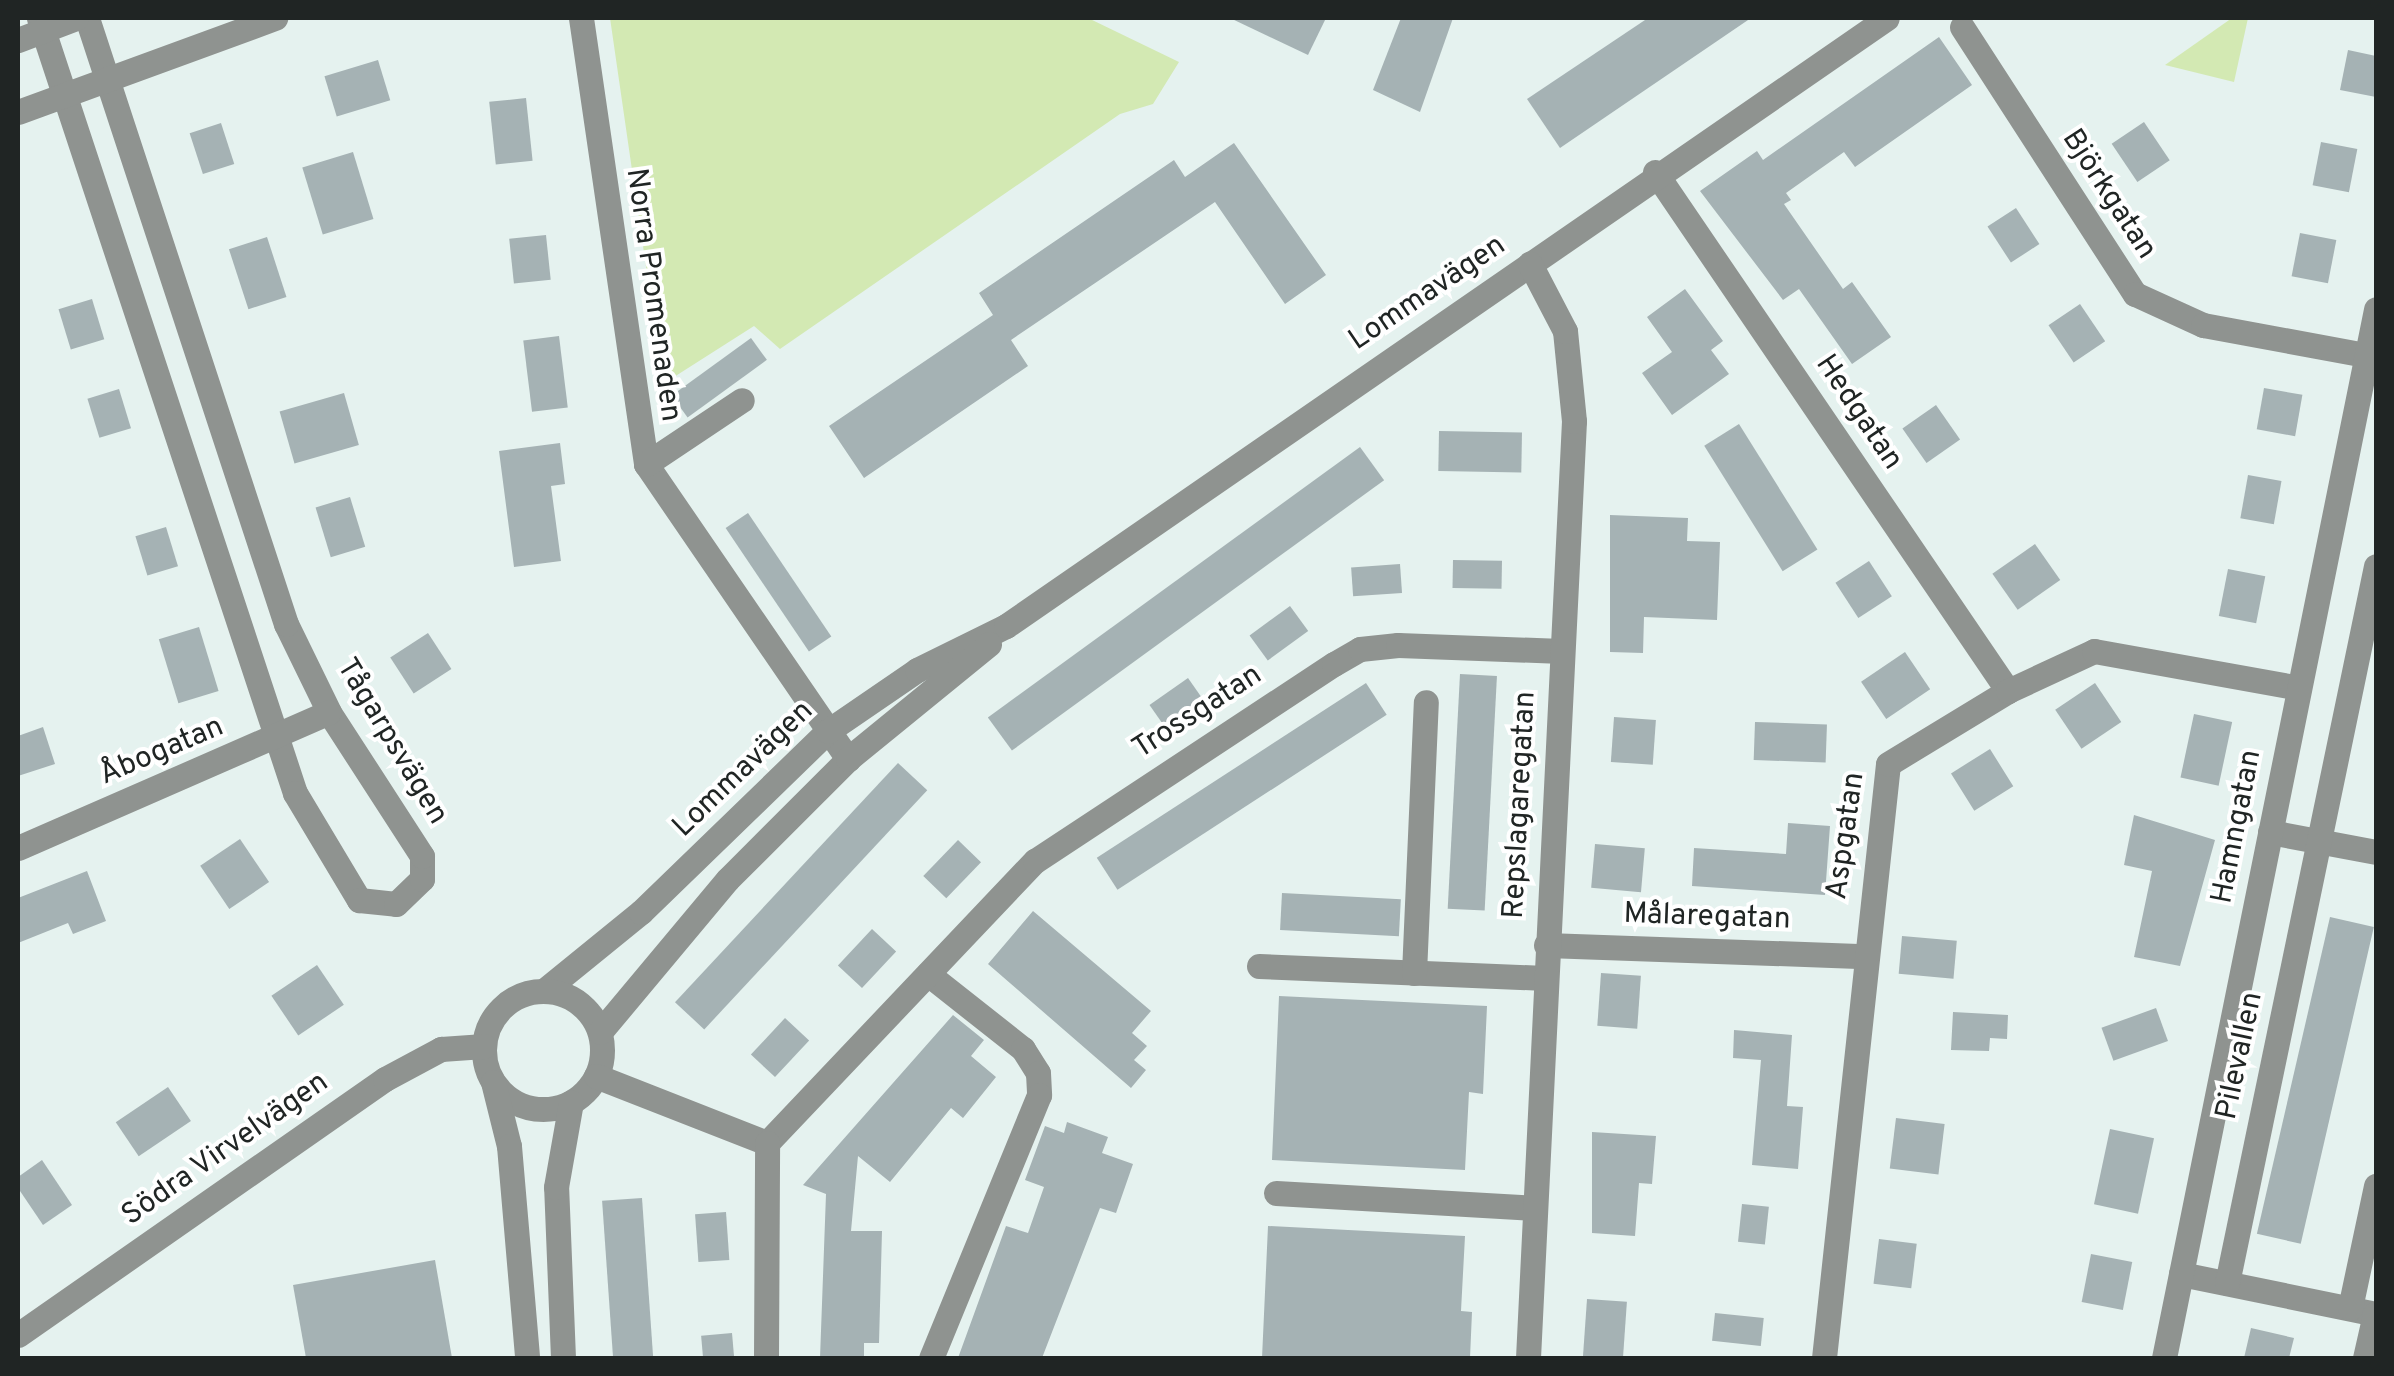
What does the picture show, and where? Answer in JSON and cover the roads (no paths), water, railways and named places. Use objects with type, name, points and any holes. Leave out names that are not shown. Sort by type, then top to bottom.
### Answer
[{"type":"street","points":[[18,40],[41,24],[76,18]]},
{"type":"street","name":"Tågarpsvägen","points":[[41,24],[295,792],[359,900],[396,904],[422,879],[422,856],[329,712],[286,624],[87,18]]},
{"type":"street","points":[[18,112],[275,18]]},
{"type":"street","name":"Norra Promenaden","points":[[581,18],[633,416],[646,464],[848,758]]},
{"type":"street","name":"Lommavägen","points":[[484,1046],[503,1006],[545,990],[641,912],[828,730],[917,670],[1006,626],[1530,264],[1655,172],[1887,18]]},
{"type":"street","name":"Björkgatan","points":[[1962,27],[2135,294],[2202,326],[2371,356]]},
{"type":"street","name":"Hedgatan","points":[[1655,172],[2008,691]]},
{"type":"street","name":"Repslagaregatan","points":[[1528,1358],[1573,378],[1565,331],[1530,264]]},
{"type":"street","name":"Hamngatan","points":[[2164,1358],[2299,688],[2371,356],[2376,308]]},
{"type":"street","points":[[646,464],[742,400]]},
{"type":"street","name":"Pilevallen","points":[[2227,1283],[2376,566]]},
{"type":"street","name":"Lommavägen","points":[[600,1032],[728,879],[848,758],[944,688],[1006,626]]},
{"type":"street","name":"Trossgatan","points":[[767,1143],[1035,860],[1360,649],[1562,651]]},
{"type":"street","name":"Aspgatan","points":[[1824,1358],[1888,764],[2008,691],[2094,651],[2299,688]]},
{"type":"street","points":[[1414,973],[1426,702]]},
{"type":"street","name":"Åbogatan","points":[[18,848],[275,739],[329,712]]},
{"type":"street","points":[[2270,832],[2376,852]]},
{"type":"street","name":"Målaregatan","points":[[1546,944],[1865,956]]},
{"type":"street","points":[[1259,966],[1545,978]]},
{"type":"street","points":[[928,974],[1023,1049],[1038,1073],[1039,1095],[931,1358]]},
{"type":"street","points":[[545,990],[579,1002],[600,1032],[596,1076],[571,1102],[556,1187],[563,1358]]},
{"type":"street","points":[[484,1046],[509,1146],[526,1358]]},
{"type":"street","name":"Södra Virvelvägen","points":[[18,1335],[385,1079],[442,1050],[484,1046]]},
{"type":"street","points":[[596,1076],[767,1143],[766,1358]]},
{"type":"street","points":[[493,1082],[528,1107],[571,1102]]},
{"type":"street","points":[[2365,1358],[2376,1186]]},
{"type":"street","points":[[1276,1192],[1535,1208]]},
{"type":"street","points":[[2181,1274],[2367,1312]]}]
